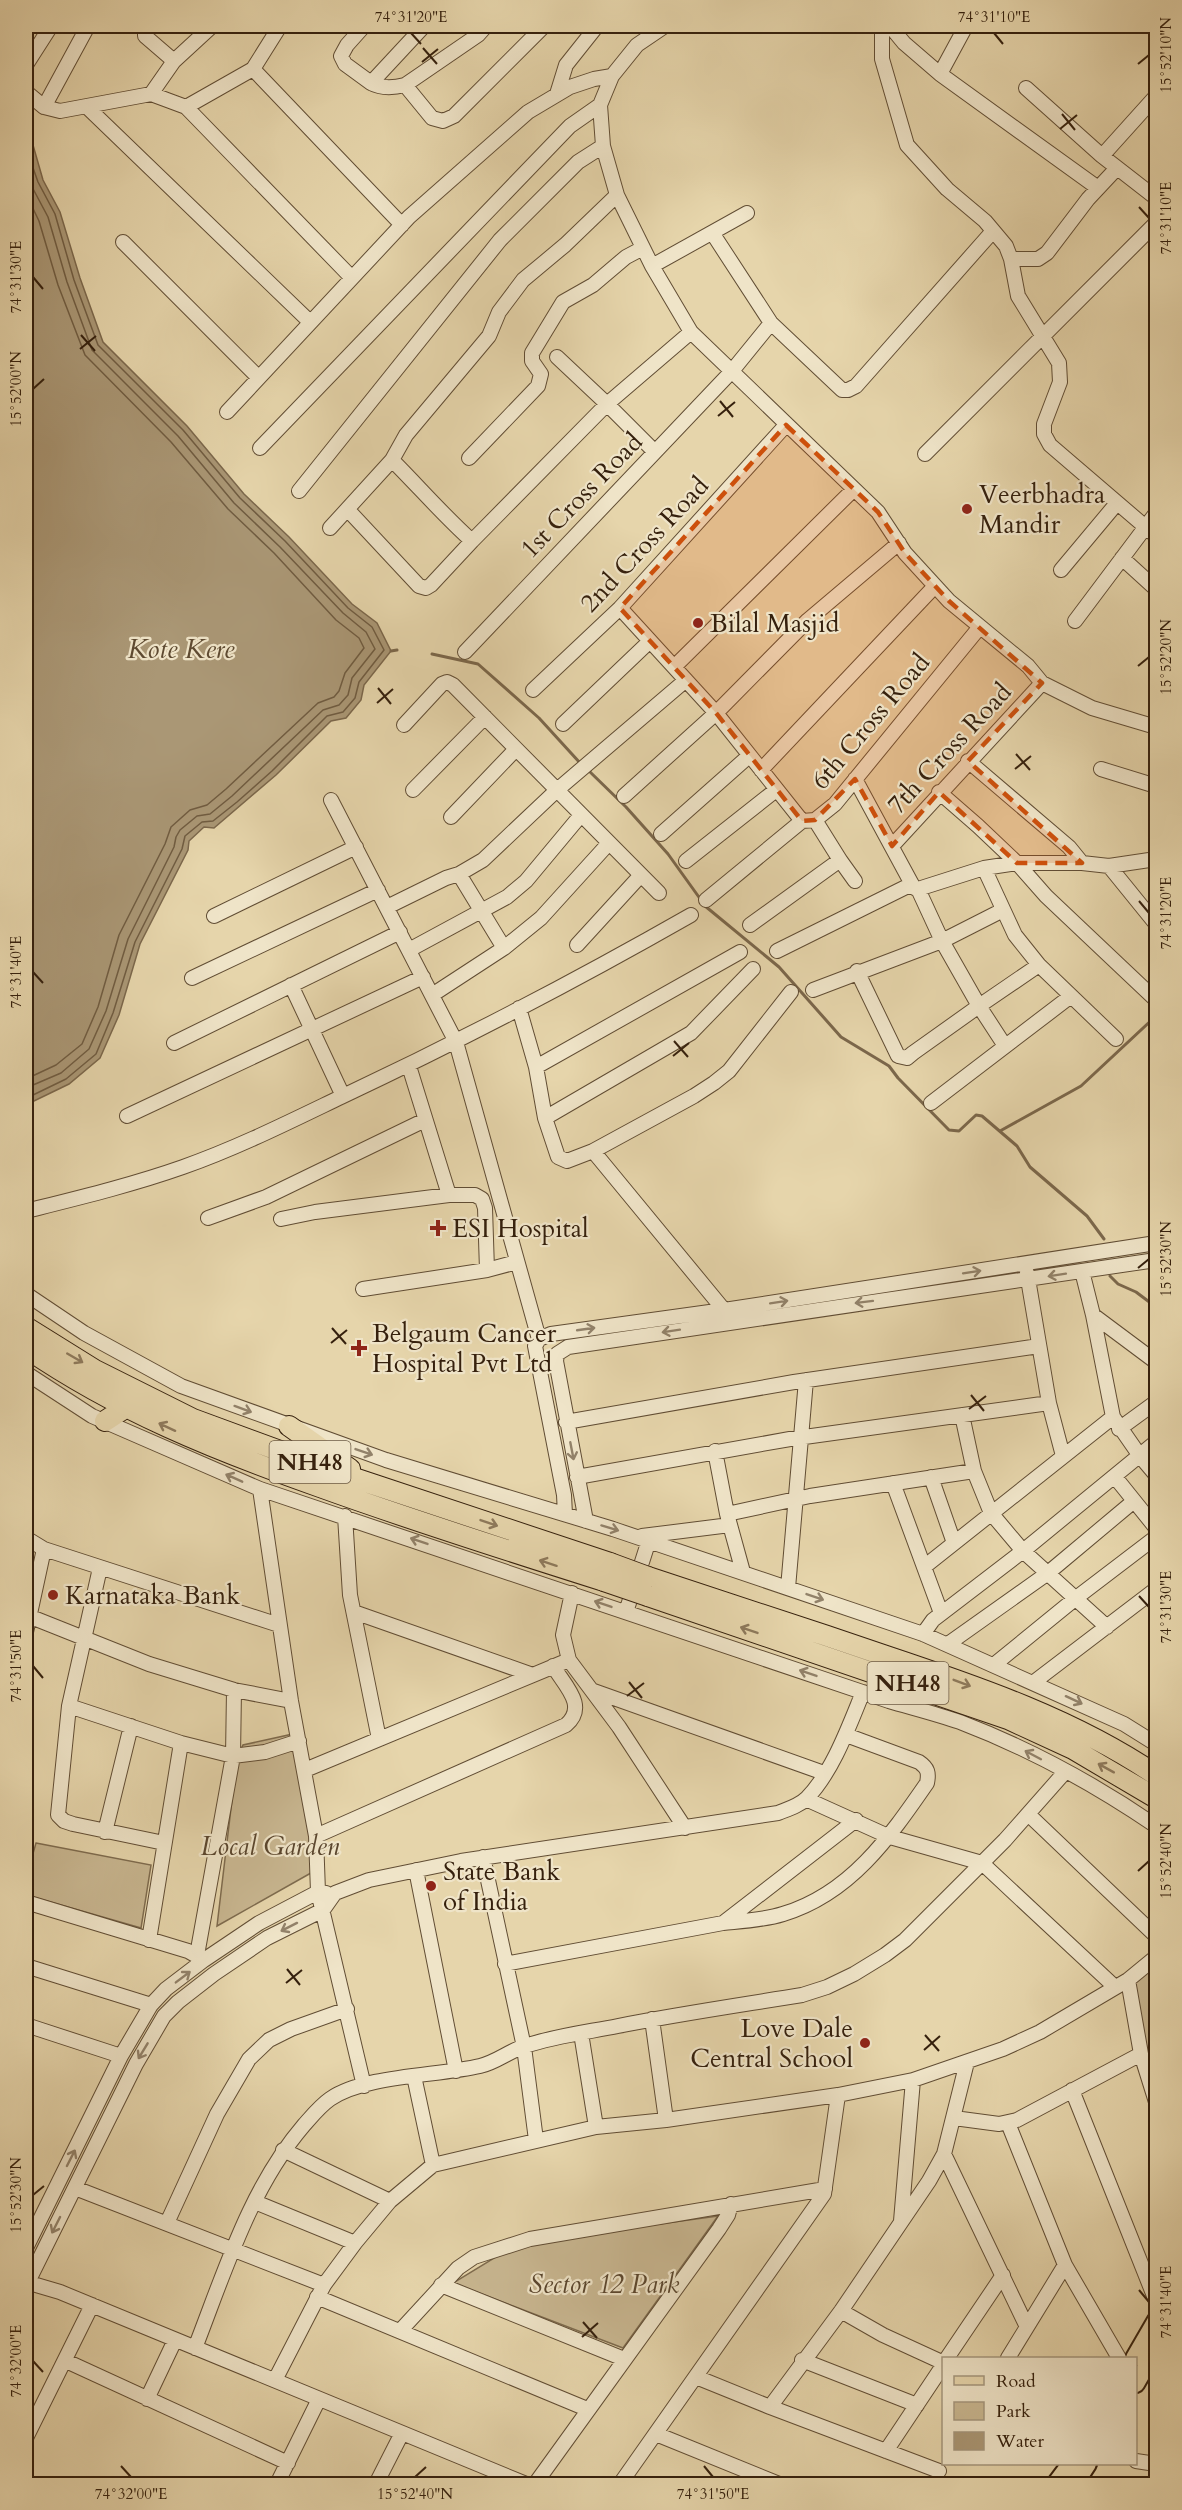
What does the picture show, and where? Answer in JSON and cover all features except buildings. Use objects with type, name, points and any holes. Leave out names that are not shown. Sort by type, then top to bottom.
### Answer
[{"type":"highway","name":"NH48","points":[[26,1327],[95,1370],[194,1419],[1008,1719],[1073,1749],[1156,1798]]},
{"type":"highway","name":"NH48","points":[[26,1348],[125,1408],[256,1465],[385,1510],[607,1572]]},
{"type":"highway","points":[[105,1421],[125,1408]]},
{"type":"highway","points":[[289,1426],[374,1484]]},
{"type":"highway","name":"NH48","points":[[648,1586],[938,1673],[1015,1702],[1081,1731],[1156,1775]]},
{"type":"main road","points":[[1135,2357],[1156,2320]]},
{"type":"main road","points":[[1137,2382],[1156,2349]]},
{"type":"main road","points":[[1056,2484],[1069,2465]]},
{"type":"main road","points":[[1075,2484],[1087,2465]]},
{"type":"street","points":[[26,65],[51,26]]},
{"type":"street","points":[[44,107],[88,26]]},
{"type":"street","points":[[146,26],[145,36],[174,61]]},
{"type":"street","points":[[152,94],[174,61],[212,26]]},
{"type":"street","points":[[186,107],[253,69],[280,26]]},
{"type":"street","points":[[364,26],[347,45],[341,57],[345,64],[371,83],[378,87],[392,88],[405,85],[478,35],[486,26]]},
{"type":"street","points":[[371,83],[424,26]]},
{"type":"street","points":[[405,85],[432,118],[443,121],[454,116],[544,26]]},
{"type":"street","points":[[557,94],[566,65],[597,26]]},
{"type":"street","points":[[665,26],[637,45],[612,76],[600,105],[603,146],[617,195],[652,266],[691,332],[878,512],[905,553],[935,586],[979,628],[1028,666],[1042,683],[1092,708],[1156,727]]},
{"type":"street","points":[[882,26],[882,59],[907,145],[1006,246],[1018,296],[1059,363],[1060,382],[1044,424],[1044,434],[1058,453],[1151,531]]},
{"type":"street","points":[[940,74],[966,26]]},
{"type":"street","points":[[895,29],[940,74],[1098,188]]},
{"type":"street","points":[[253,69],[402,225]]},
{"type":"street","points":[[227,412],[402,225],[528,112],[557,94],[594,78],[612,76]]},
{"type":"street","points":[[1026,88],[1101,156],[1156,198]]},
{"type":"street","points":[[26,92],[44,107],[60,111],[152,94],[186,107],[352,278]]},
{"type":"street","points":[[1101,156],[1156,98]]},
{"type":"street","points":[[260,448],[570,126],[600,105]]},
{"type":"street","points":[[87,106],[310,322]]},
{"type":"street","points":[[299,491],[500,240],[578,162],[603,146]]},
{"type":"street","points":[[1011,260],[1038,259],[1047,253],[1098,188],[1117,168]]},
{"type":"street","points":[[330,528],[392,460],[406,435],[489,336],[499,312],[523,280],[565,245],[617,195]]},
{"type":"street","points":[[652,266],[747,213]]},
{"type":"street","points":[[925,454],[1156,223]]},
{"type":"street","points":[[713,234],[771,323],[834,386],[848,390],[856,386],[993,231]]},
{"type":"street","points":[[123,242],[258,377]]},
{"type":"street","points":[[469,458],[538,386],[541,374],[532,361],[532,353],[563,302],[593,285],[626,257],[643,248]]},
{"type":"street","name":"1st Cross Road","points":[[465,652],[732,371],[771,323]]},
{"type":"street","points":[[348,510],[419,586],[426,588],[607,404],[691,332]]},
{"type":"street","points":[[557,357],[655,452]]},
{"type":"street","name":"2nd Cross Road","points":[[533,690],[620,608],[786,425]]},
{"type":"street","points":[[392,460],[426,493],[444,516],[472,541]]},
{"type":"street","points":[[674,667],[853,490]]},
{"type":"street","points":[[1061,570],[1117,503]]},
{"type":"street","points":[[1075,621],[1122,558],[1151,531],[1156,513]]},
{"type":"street","points":[[624,796],[716,713],[808,620],[899,543]]},
{"type":"street","points":[[1122,558],[1156,589]]},
{"type":"street","points":[[760,770],[935,586]]},
{"type":"street","points":[[620,608],[716,713],[776,789],[808,820],[855,881]]},
{"type":"street","name":"6th Cross Road","points":[[706,900],[808,820],[835,804],[979,628]]},
{"type":"street","points":[[563,724],[651,641]]},
{"type":"street","points":[[387,907],[459,874],[483,860],[557,790],[686,680]]},
{"type":"street","points":[[404,725],[442,684],[447,682],[485,717],[658,893]]},
{"type":"street","name":"7th Cross Road","points":[[892,846],[939,792],[1042,683]]},
{"type":"street","points":[[412,790],[485,717]]},
{"type":"street","points":[[451,817],[516,749]]},
{"type":"street","points":[[661,834],[749,756]]},
{"type":"street","points":[[968,761],[1069,847],[1082,863]]},
{"type":"street","points":[[1101,769],[1156,786]]},
{"type":"street","points":[[855,779],[979,1006],[1005,1046]]},
{"type":"street","points":[[686,861],[776,789]]},
{"type":"street","points":[[939,792],[1017,863],[1046,896],[1156,1000]]},
{"type":"street","points":[[331,800],[456,1042],[539,1340]]},
{"type":"street","points":[[409,950],[507,897],[526,881],[581,815]]},
{"type":"street","points":[[432,995],[504,948],[541,918],[609,843]]},
{"type":"street","points":[[214,916],[356,847]]},
{"type":"street","points":[[777,951],[915,887],[984,868],[1017,863],[1082,863],[1109,866],[1156,859]]},
{"type":"street","points":[[750,925],[840,860]]},
{"type":"street","points":[[1109,866],[1156,924]]},
{"type":"street","points":[[984,868],[1020,944],[1116,1039]]},
{"type":"street","points":[[459,874],[504,948]]},
{"type":"street","points":[[577,945],[641,875]]},
{"type":"street","points":[[192,978],[378,890]]},
{"type":"street","points":[[813,990],[857,971],[942,940],[1003,910]]},
{"type":"street","points":[[26,1210],[88,1195],[182,1167],[235,1147],[409,1066],[691,915]]},
{"type":"street","points":[[174,1043],[400,932]]},
{"type":"street","points":[[536,1067],[740,952]]},
{"type":"street","points":[[857,971],[898,1056],[906,1058],[1039,965]]},
{"type":"street","points":[[545,1118],[691,1033],[753,969]]},
{"type":"street","points":[[127,1116],[423,977]]},
{"type":"street","points":[[291,985],[343,1096]]},
{"type":"street","points":[[519,1008],[536,1067],[545,1118],[558,1157],[567,1161],[593,1151],[714,1083],[729,1071],[791,992]]},
{"type":"street","points":[[931,1103],[1071,996]]},
{"type":"street","points":[[409,1066],[449,1195]]},
{"type":"street","points":[[208,1218],[266,1197],[425,1120]]},
{"type":"street","points":[[593,1151],[724,1310]]},
{"type":"street","points":[[281,1219],[315,1212],[449,1195],[475,1195],[482,1199],[485,1208],[487,1270]]},
{"type":"street","points":[[565,1514],[564,1495],[535,1346],[539,1340],[551,1334],[724,1310],[1156,1243]]},
{"type":"street","points":[[1105,1251],[1108,1268]]},
{"type":"street","points":[[586,1521],[556,1362],[557,1354],[568,1347],[832,1306],[1028,1280],[1156,1260]]},
{"type":"street","points":[[363,1289],[487,1270],[518,1262]]},
{"type":"street","points":[[1025,1264],[1049,1403],[1063,1456]]},
{"type":"street","points":[[1082,1271],[1094,1315],[1116,1423],[1156,1475]]},
{"type":"street","points":[[26,1294],[84,1334],[181,1386],[386,1460],[643,1539],[923,1634],[996,1664],[1124,1724],[1156,1744]]},
{"type":"street","points":[[1094,1315],[1156,1362]]},
{"type":"street","points":[[566,1422],[806,1380],[1039,1346]]},
{"type":"street","points":[[26,1373],[79,1409],[260,1489],[863,1692],[959,1722],[1016,1746],[1156,1826]]},
{"type":"street","points":[[788,1588],[806,1380]]},
{"type":"street","points":[[924,1567],[1063,1456],[1116,1423],[1156,1402]]},
{"type":"street","points":[[577,1478],[715,1451],[802,1437],[1049,1403]]},
{"type":"street","points":[[962,1415],[974,1471],[991,1513],[1023,1551],[1107,1627]]},
{"type":"street","points":[[923,1634],[933,1620],[1023,1551],[1156,1442]]},
{"type":"street","points":[[715,1451],[729,1520],[743,1572]]},
{"type":"street","points":[[643,1539],[729,1520],[796,1498],[974,1471]]},
{"type":"street","points":[[931,1477],[954,1543]]},
{"type":"street","points":[[1115,1477],[1156,1528]]},
{"type":"street","points":[[893,1483],[941,1614]]},
{"type":"street","points":[[260,1489],[291,1701],[316,1836],[318,1893],[364,2086]]},
{"type":"street","points":[[948,1644],[1048,1573],[1134,1501]]},
{"type":"street","points":[[345,1516],[354,1612],[379,1739]]},
{"type":"street","points":[[996,1664],[1076,1598],[1156,1537]]},
{"type":"street","points":[[26,1538],[44,1550],[279,1625]]},
{"type":"street","points":[[626,1612],[643,1539]]},
{"type":"street","points":[[26,1632],[27,1616],[44,1550]]},
{"type":"street","points":[[100,1568],[69,1706],[58,1815],[64,1821],[105,1832],[164,1843]]},
{"type":"street","points":[[1034,1682],[1156,1589]]},
{"type":"street","points":[[572,1593],[563,1635],[569,1660],[594,1691],[685,1828]]},
{"type":"street","points":[[354,1612],[533,1675]]},
{"type":"street","points":[[27,1616],[149,1664],[234,1690],[291,1701]]},
{"type":"street","points":[[305,1770],[569,1660]]},
{"type":"street","points":[[316,1836],[566,1725],[574,1718],[577,1709],[554,1666]]},
{"type":"street","points":[[200,1958],[233,1756],[234,1690]]},
{"type":"street","points":[[594,1691],[824,1773]]},
{"type":"street","points":[[26,2248],[121,2056],[151,2005],[200,1958],[258,1923],[318,1893],[335,1893],[369,1880],[483,1857],[685,1828],[778,1813],[792,1808],[806,1799],[824,1773],[846,1735],[863,1692]]},
{"type":"street","points":[[69,1706],[181,1743],[233,1756],[265,1752],[299,1740]]},
{"type":"street","points":[[105,1832],[130,1726]]},
{"type":"street","points":[[505,1964],[783,1914],[812,1903],[827,1894],[865,1863],[890,1837],[927,1783],[929,1774],[927,1767],[920,1762],[846,1735]]},
{"type":"street","points":[[149,1940],[181,1743]]},
{"type":"street","points":[[195,2348],[232,2251],[283,2150],[329,2100],[364,2086],[414,2076],[456,2071],[495,2062],[524,2047],[581,2033],[802,1995],[827,1987],[854,1974],[892,1950],[982,1863],[1065,1772]]},
{"type":"street","points":[[806,1799],[890,1837],[982,1863],[1115,1987]]},
{"type":"street","points":[[1028,1814],[1156,1936]]},
{"type":"street","points":[[723,1923],[856,1820]]},
{"type":"street","points":[[483,1857],[524,2047],[536,2140]]},
{"type":"street","points":[[416,1870],[456,2071]]},
{"type":"street","points":[[335,1893],[323,1910],[267,1938],[214,1974],[164,2016],[136,2064],[26,2283],[60,2292],[526,2484]]},
{"type":"street","points":[[26,1902],[200,1958]]},
{"type":"street","points":[[275,2380],[321,2291],[355,2243],[390,2201],[433,2165],[596,2127],[666,2120],[838,2095],[913,2080],[1003,2049],[1040,2031],[1128,1980],[1156,1957]]},
{"type":"street","points":[[26,1966],[151,2005]]},
{"type":"street","points":[[1128,1980],[1141,2054],[1156,2102]]},
{"type":"street","points":[[167,2223],[217,2114],[249,2059],[269,2040],[291,2029],[347,2008]]},
{"type":"street","points":[[652,2019],[666,2120]]},
{"type":"street","points":[[26,2025],[121,2056]]},
{"type":"street","points":[[581,2033],[596,2127]]},
{"type":"street","points":[[954,2118],[999,2124],[1008,2123],[1141,2054]]},
{"type":"street","points":[[770,2407],[802,2360],[841,2311],[929,2181],[944,2154],[967,2062]]},
{"type":"street","points":[[414,2076],[433,2165]]},
{"type":"street","points":[[901,2224],[913,2080]]},
{"type":"street","points":[[1072,2090],[1156,2301]]},
{"type":"street","points":[[620,2484],[818,2206],[825,2189],[838,2095]]},
{"type":"street","points":[[1008,2123],[1065,2265],[1118,2357]]},
{"type":"street","points":[[283,2150],[390,2201]]},
{"type":"street","points":[[944,2154],[1027,2327]]},
{"type":"street","points":[[75,2188],[232,2251],[321,2291],[400,2331],[587,2409]]},
{"type":"street","points":[[400,2331],[458,2268],[474,2257],[530,2239],[825,2189]]},
{"type":"street","points":[[255,2202],[355,2243]]},
{"type":"street","points":[[535,2484],[719,2229],[728,2215],[731,2204]]},
{"type":"street","points":[[1009,2357],[1065,2265]]},
{"type":"street","points":[[948,2357],[1002,2275]]},
{"type":"street","points":[[441,2285],[624,2359]]},
{"type":"street","points":[[26,2438],[92,2305]]},
{"type":"street","points":[[841,2311],[883,2335],[942,2362]]},
{"type":"street","points":[[147,2399],[175,2340]]},
{"type":"street","points":[[802,2360],[916,2405]]},
{"type":"street","points":[[66,2361],[288,2463]]},
{"type":"street","points":[[886,2451],[942,2366]]},
{"type":"street","points":[[696,2378],[886,2451],[942,2467],[932,2484]]},
{"type":"street","points":[[277,2484],[319,2399]]},
{"type":"street","points":[[376,2484],[402,2433]]},
{"type":"street","points":[[656,2434],[779,2484]]},
{"type":"street","points":[[1137,2461],[1156,2464]]},
{"type":"highlighted area","points":[[786,425],[878,512],[905,553],[949,601],[1042,683],[968,761],[1082,863],[1017,863],[939,792],[892,846],[855,779],[815,820],[802,821],[716,713],[620,608]]},
{"type":"green space","name":"Local Garden","points":[[293,1734],[318,1869],[217,1926],[237,1758],[243,1745]]},
{"type":"green space","points":[[36,1843],[151,1865],[141,1928],[26,1895],[26,1878]]},
{"type":"green space","points":[[1156,1957],[1156,2089],[1131,1975]]},
{"type":"green space","name":"Sector 12 Park","points":[[718,2216],[623,2348],[453,2283],[519,2243]]},
{"type":"water","name":"Kote Kere","points":[[26,142],[33,145],[43,180],[60,212],[103,342],[187,426],[244,494],[289,537],[352,604],[377,623],[391,651],[364,685],[361,700],[346,718],[331,721],[276,775],[214,828],[204,827],[189,841],[188,850],[140,944],[119,1015],[100,1058],[69,1084],[34,1101],[26,1102]]},
{"type":"waterway","points":[[391,651],[397,650]]},
{"type":"waterway","points":[[432,654],[478,664],[539,718],[581,764]]},
{"type":"waterway","points":[[588,770],[626,807],[668,854],[701,900]]},
{"type":"waterway","points":[[705,906],[779,967],[841,1037],[889,1066],[949,1130],[959,1131],[976,1115],[982,1116],[1017,1146],[1030,1167],[1087,1216],[1104,1239]]},
{"type":"waterway","points":[[1000,1131],[1081,1086],[1156,1016]]},
{"type":"waterway","points":[[1110,1276],[1118,1284],[1136,1292],[1156,1307]]},
{"type":"place","name":"Veerbhadra Mandir","points":[[967,509]]},
{"type":"place","name":"Bilal Masjid","points":[[698,623]]},
{"type":"place","name":"ESI Hospital","points":[[438,1228]]},
{"type":"place","name":"Belgaum Cancer Hospital Pvt Ltd","points":[[359,1348]]},
{"type":"place","name":"Karnataka Bank","points":[[53,1595]]},
{"type":"place","name":"State Bank of India","points":[[431,1886]]},
{"type":"place","name":"Love Dale Central School","points":[[865,2043]]}]
